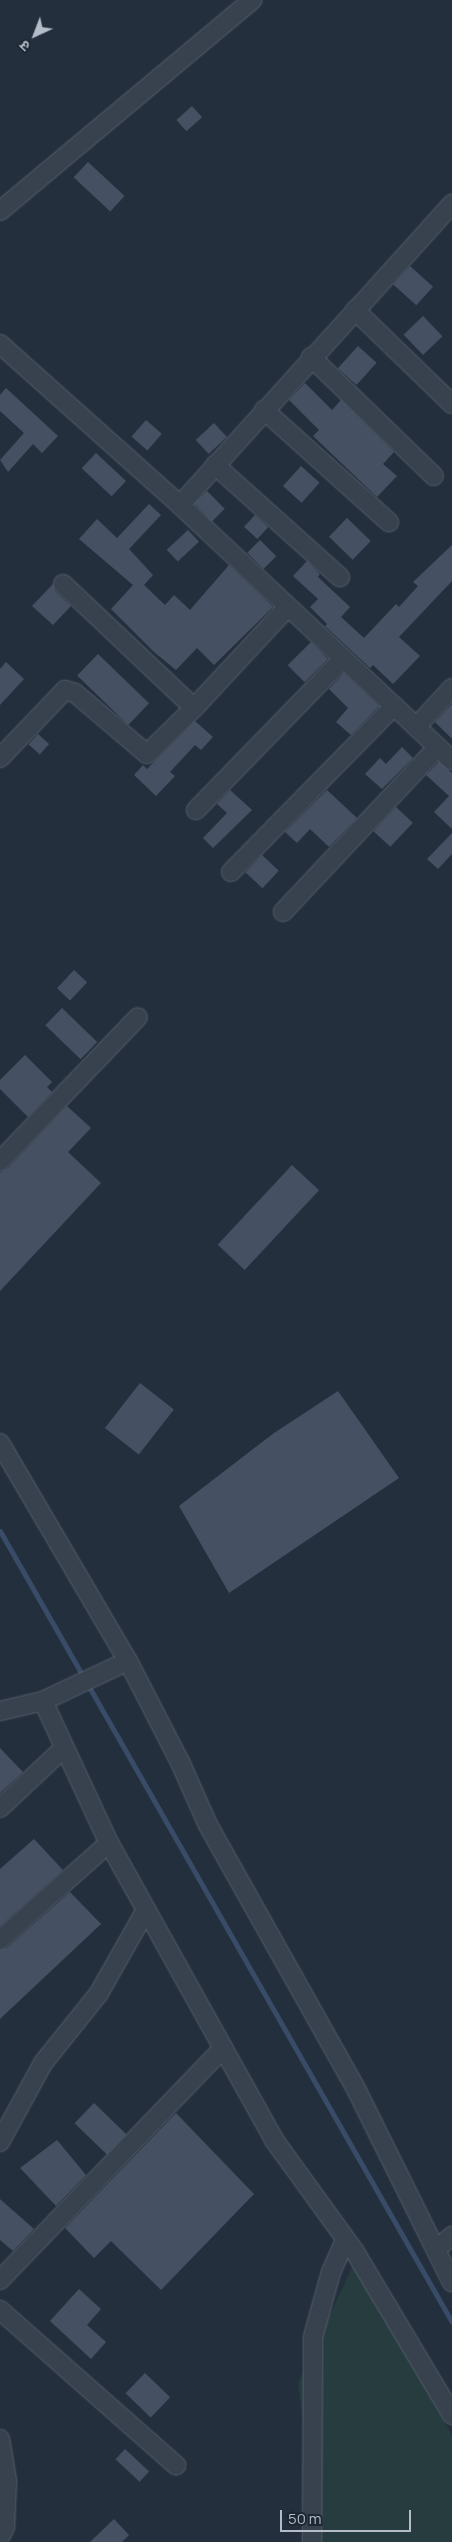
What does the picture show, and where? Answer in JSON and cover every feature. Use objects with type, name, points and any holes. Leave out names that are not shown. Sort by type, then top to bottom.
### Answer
[{"type":"street","points":[[0,211],[252,0]]},
{"type":"street","points":[[180,505],[311,357],[452,204]]},
{"type":"street","points":[[355,310],[452,404]]},
{"type":"street","points":[[0,344],[180,505],[342,659],[452,760]]},
{"type":"street","points":[[311,357],[434,476]]},
{"type":"street","points":[[264,410],[389,522]]},
{"type":"street","points":[[215,465],[340,576]]},
{"type":"street","points":[[63,584],[194,708]]},
{"type":"street","points":[[0,758],[66,690],[76,693],[147,754],[194,708],[288,607]]},
{"type":"street","points":[[196,810],[342,659]]},
{"type":"street","points":[[416,727],[452,688]]},
{"type":"street","points":[[231,872],[394,706]]},
{"type":"street","points":[[283,912],[438,747]]},
{"type":"street","points":[[0,1162],[138,1017]]},
{"type":"street","points":[[0,1443],[128,1661],[180,1762],[208,1825],[355,2087],[452,2282]]},
{"type":"street","points":[[0,1711],[42,1701],[128,1661]]},
{"type":"street","points":[[42,1701],[109,1842],[274,2140],[346,2239],[452,2415]]},
{"type":"street","points":[[0,1808],[64,1748]]},
{"type":"street","points":[[0,1940],[109,1842]]},
{"type":"street","points":[[0,2142],[44,2063],[99,1993],[146,1910]]},
{"type":"street","points":[[0,2280],[223,2048]]},
{"type":"street","points":[[436,2249],[452,2236]]},
{"type":"street","points":[[312,2542],[313,2337],[331,2272],[346,2239]]},
{"type":"street","points":[[0,2310],[176,2466]]},
{"type":"street","points":[[0,2439],[7,2481],[5,2527],[0,2536]]},
{"type":"green space","points":[[357,2257],[452,2436],[452,2542],[302,2542],[307,2448],[298,2383]]},
{"type":"building","points":[[192,106],[202,117],[186,131],[176,120]]},
{"type":"building","points":[[88,162],[125,196],[110,211],[74,177]]},
{"type":"building","points":[[410,266],[433,287],[416,305],[393,285]]},
{"type":"building","points":[[423,316],[442,336],[423,355],[404,335]]},
{"type":"building","points":[[358,346],[377,363],[357,385],[338,368]]},
{"type":"building","points":[[305,383],[332,410],[341,400],[394,452],[383,464],[397,476],[377,497],[313,436],[319,430],[289,400]]},
{"type":"building","points":[[6,388],[58,436],[42,453],[33,444],[8,472],[0,460],[24,433],[0,411],[0,395]]},
{"type":"building","points":[[146,420],[162,434],[147,450],[132,437]]},
{"type":"building","points":[[214,423],[227,437],[209,454],[196,440]]},
{"type":"building","points":[[96,453],[126,481],[112,496],[82,468]]},
{"type":"building","points":[[301,466],[320,483],[302,503],[283,486]]},
{"type":"building","points":[[207,491],[225,509],[212,521],[194,504]]},
{"type":"building","points":[[149,504],[161,515],[129,549],[153,575],[144,585],[165,605],[174,595],[190,610],[229,565],[273,607],[214,665],[197,648],[176,670],[154,652],[111,609],[133,585],[79,539],[97,519],[117,538]]},
{"type":"building","points":[[255,515],[268,527],[257,539],[244,527]]},
{"type":"building","points":[[347,518],[371,541],[353,560],[329,537]]},
{"type":"building","points":[[188,530],[199,542],[178,561],[167,550]]},
{"type":"building","points":[[260,540],[276,556],[264,569],[247,553]]},
{"type":"building","points":[[452,545],[452,581],[399,637],[420,656],[393,684],[373,665],[370,668],[325,626],[327,624],[310,607],[318,599],[293,576],[307,561],[320,574],[318,577],[350,607],[341,617],[364,638],[396,604],[399,607],[418,586],[413,582]]},
{"type":"building","points":[[53,584],[55,591],[71,606],[53,625],[32,606]]},
{"type":"building","points":[[311,642],[328,659],[305,682],[288,665]]},
{"type":"building","points":[[98,654],[149,703],[128,725],[77,676]]},
{"type":"building","points":[[6,662],[24,679],[0,705],[0,669]]},
{"type":"building","points":[[344,673],[379,706],[351,735],[336,722],[348,708],[329,689]]},
{"type":"building","points":[[452,704],[452,739],[435,722]]},
{"type":"building","points":[[195,721],[213,737],[201,750],[195,745],[170,772],[175,776],[156,796],[134,775],[143,765],[147,769]]},
{"type":"building","points":[[38,734],[49,744],[40,754],[29,744]]},
{"type":"building","points":[[402,747],[413,758],[382,789],[365,774],[380,758],[386,764]]},
{"type":"building","points":[[439,762],[452,773],[452,829],[434,812],[449,796],[426,775]]},
{"type":"building","points":[[230,790],[252,810],[213,848],[203,838],[227,813],[217,804]]},
{"type":"building","points":[[327,790],[357,818],[329,847],[310,829],[297,843],[285,832]]},
{"type":"building","points":[[396,807],[413,823],[390,847],[373,831]]},
{"type":"building","points":[[452,833],[452,854],[438,869],[427,859]]},
{"type":"building","points":[[262,855],[279,871],[262,888],[246,873]]},
{"type":"building","points":[[74,970],[87,982],[70,1001],[57,988]]},
{"type":"building","points":[[62,1008],[97,1042],[81,1059],[45,1025]]},
{"type":"building","points":[[25,1055],[52,1082],[47,1087],[52,1092],[28,1117],[0,1089],[0,1080]]},
{"type":"building","points":[[67,1106],[91,1128],[68,1152],[101,1183],[0,1291],[0,1172],[8,1168]]},
{"type":"building","points":[[292,1165],[319,1190],[245,1270],[218,1245]]},
{"type":"building","points":[[140,1383],[174,1409],[139,1454],[105,1428]]},
{"type":"building","points":[[338,1391],[399,1478],[229,1593],[179,1506],[274,1433]]},
{"type":"building","points":[[0,1748],[23,1772],[0,1793]]},
{"type":"building","points":[[34,1839],[63,1870],[0,1926],[0,1869]]},
{"type":"building","points":[[70,1892],[101,1924],[0,2019],[0,1950],[7,1948]]},
{"type":"building","points":[[94,2103],[126,2134],[107,2154],[75,2123]]},
{"type":"building","points":[[176,2113],[254,2194],[161,2290],[111,2241],[94,2258],[65,2228]]},
{"type":"building","points":[[57,2140],[86,2175],[56,2206],[20,2168]]},
{"type":"building","points":[[0,2199],[34,2229],[13,2251],[0,2240]]},
{"type":"building","points":[[79,2289],[101,2309],[87,2325],[106,2342],[91,2359],[50,2321]]},
{"type":"building","points":[[145,2373],[170,2397],[151,2417],[126,2393]]},
{"type":"building","points":[[125,2449],[149,2472],[140,2482],[115,2459]]},
{"type":"building","points":[[114,2519],[129,2535],[122,2542],[90,2542]]},
{"type":"waterway","points":[[0,1531],[452,2322]]}]
